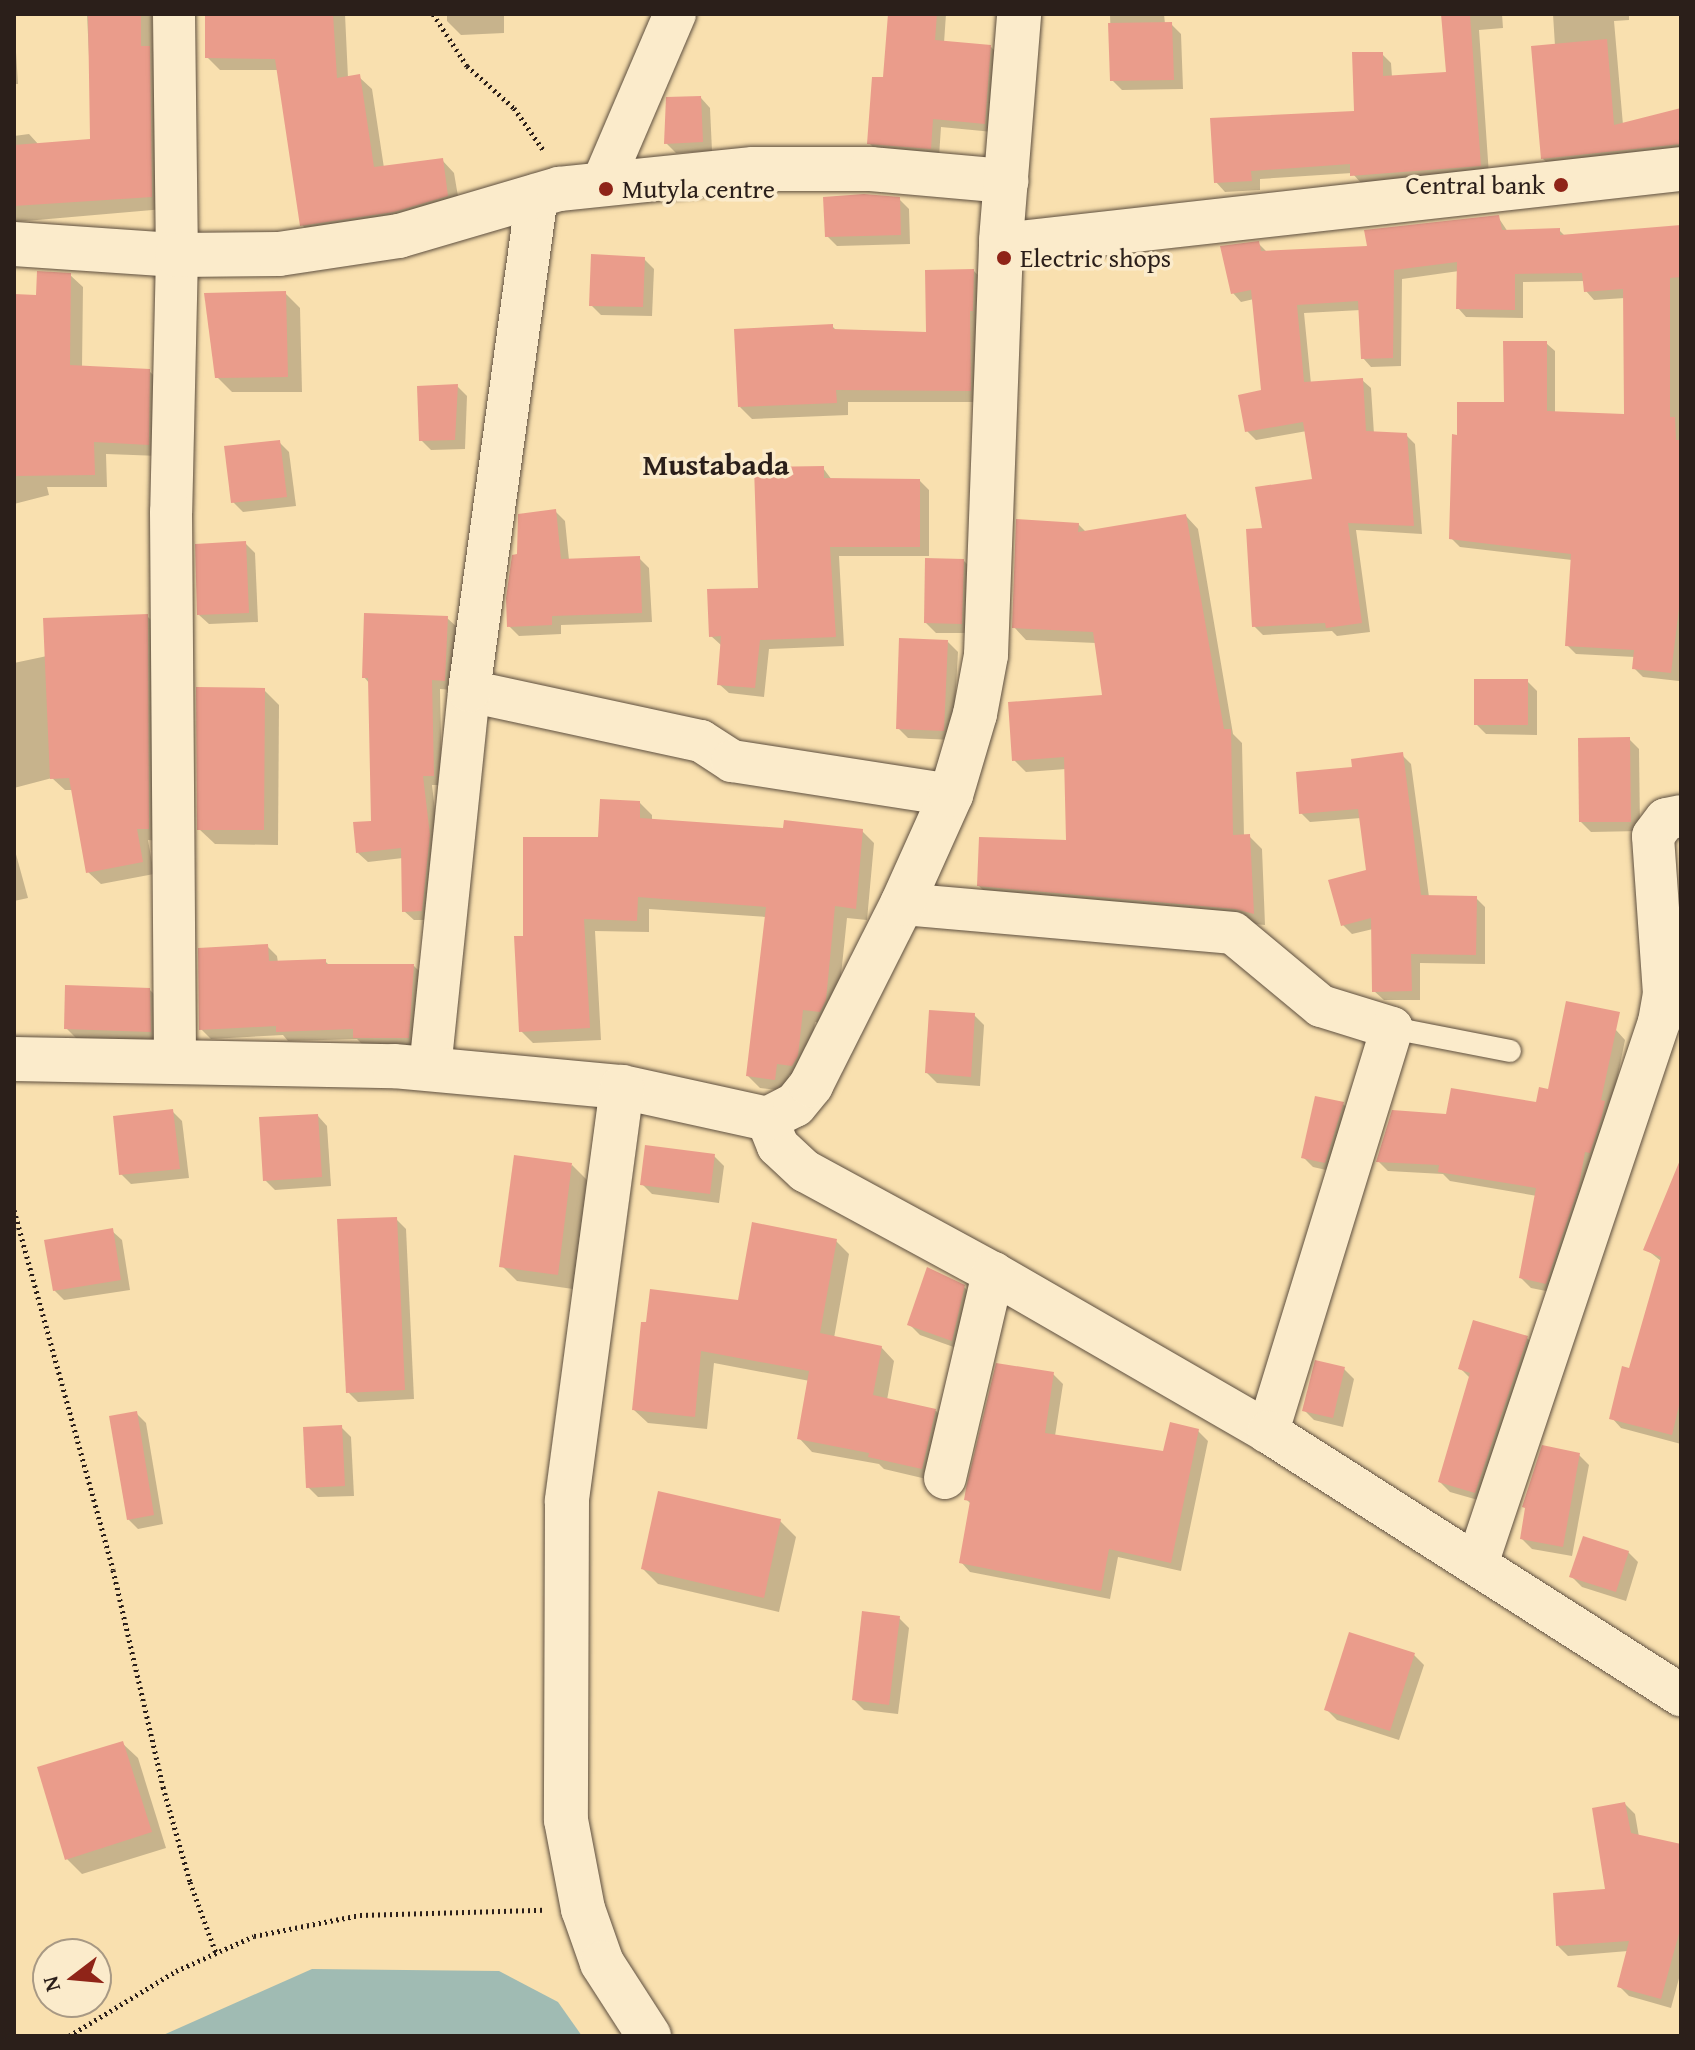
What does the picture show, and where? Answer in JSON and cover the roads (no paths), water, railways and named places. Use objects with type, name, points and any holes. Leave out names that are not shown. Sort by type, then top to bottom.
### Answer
[{"type":"street","points":[[174,14],[177,255],[171,512],[175,1061]]},
{"type":"street","points":[[430,1069],[469,691],[570,189],[675,14]]},
{"type":"street","points":[[14,1059],[430,1069],[622,1087],[767,1119],[795,1105],[811,1085],[902,904],[951,795],[975,714],[986,655],[1001,245],[1019,14]]},
{"type":"street","points":[[14,244],[177,255],[279,254],[399,236],[570,189],[753,169],[871,169],[1006,181]]},
{"type":"street","points":[[1001,245],[1681,169]]},
{"type":"street","points":[[469,691],[701,741],[732,761],[951,795]]},
{"type":"street","points":[[1477,1564],[1659,1022],[1664,994],[1653,836],[1666,819],[1681,816]]},
{"type":"street","points":[[902,904],[1233,933],[1321,1006],[1392,1028],[1268,1432]]},
{"type":"street","points":[[622,1087],[567,1501],[566,1820],[583,1909],[602,1963],[649,2036]]},
{"type":"street","points":[[767,1119],[778,1146],[805,1171],[993,1273],[1268,1432],[1681,1695]]},
{"type":"street","points":[[945,1478],[993,1273]]},
{"type":"lane","points":[[1392,1028],[1510,1051]]},
{"type":"water","points":[[312,1969],[499,1971],[558,2002],[582,2036],[161,2036]]},
{"type":"place","name":"Central bank","points":[[1561,185]]},
{"type":"place","name":"Mutyla centre","points":[[606,189]]},
{"type":"place","name":"Electric shops","points":[[1004,258]]},
{"type":"district","name":"Mustabada","points":[[716,464]]}]
